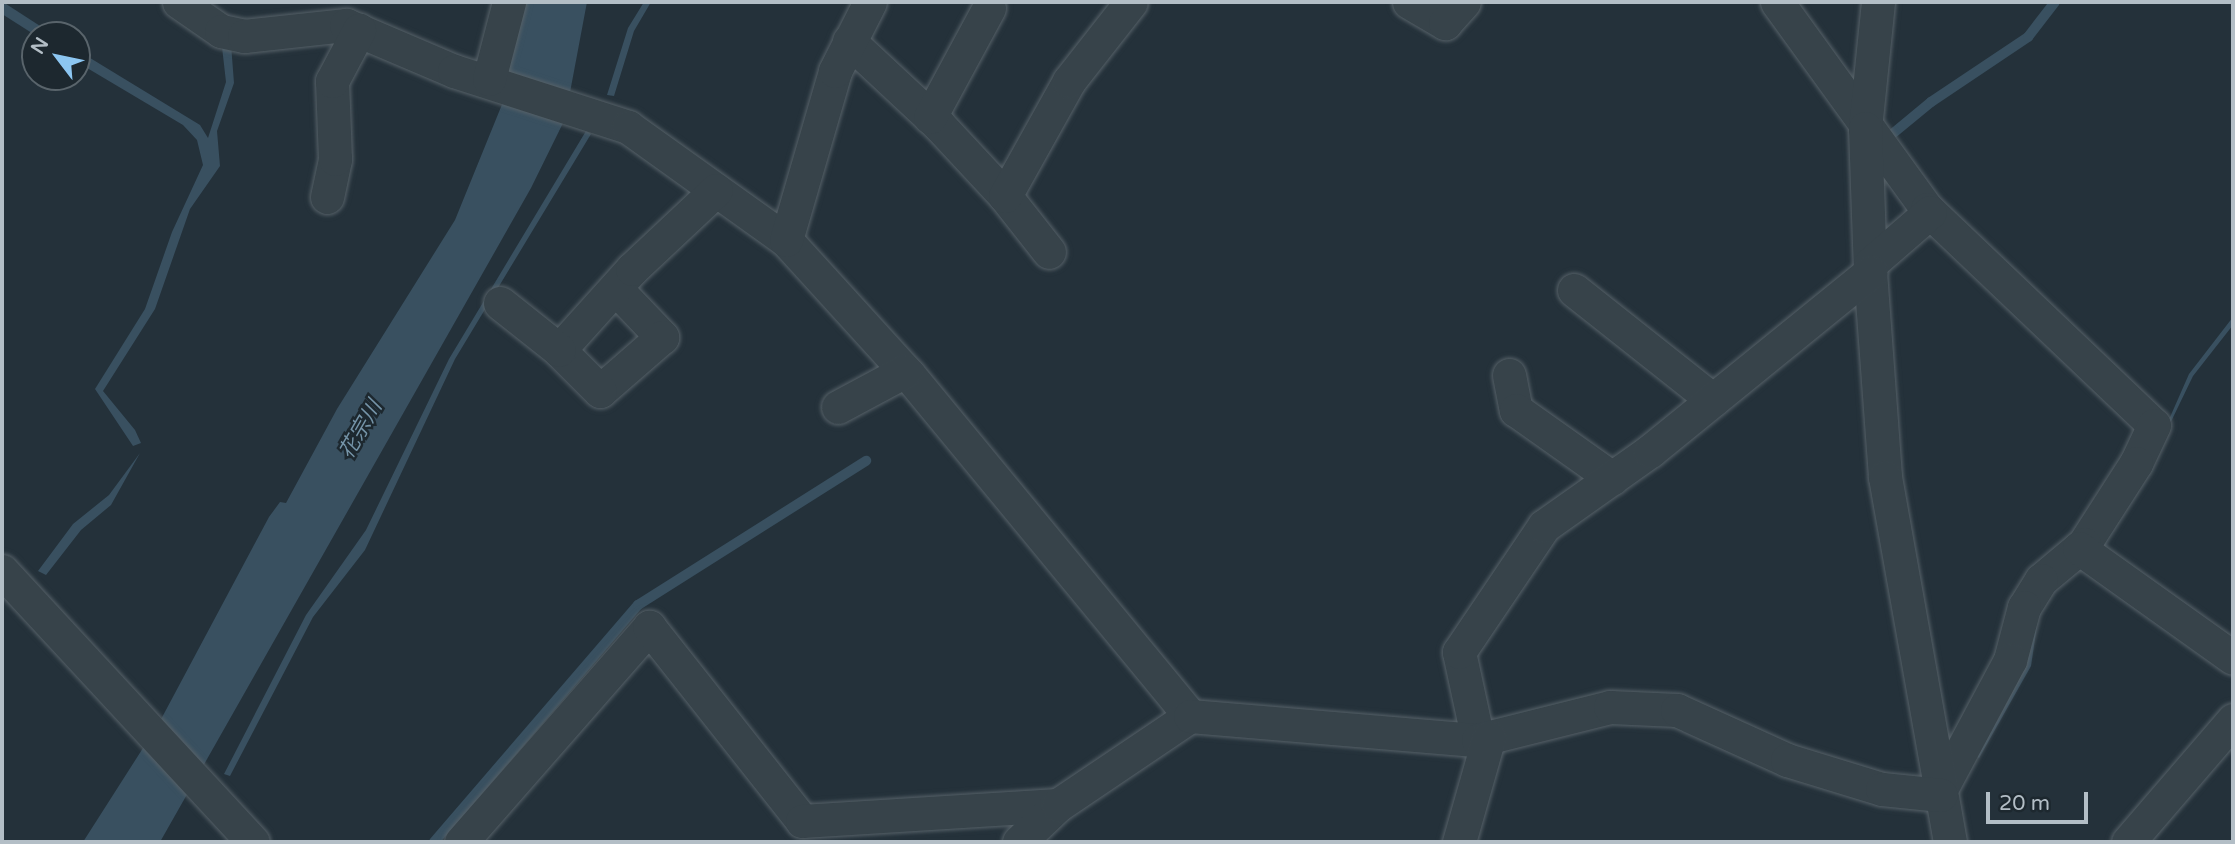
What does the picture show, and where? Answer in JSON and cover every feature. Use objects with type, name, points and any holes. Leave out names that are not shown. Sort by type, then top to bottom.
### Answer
[{"type":"street","points":[[179,2],[221,31],[244,36],[346,25],[454,71],[489,79],[628,127],[786,240],[905,371],[1190,716]]},
{"type":"street","points":[[489,79],[509,2]]},
{"type":"street","points":[[786,240],[835,71],[870,2]]},
{"type":"street","points":[[1005,196],[1069,81],[1131,2]]},
{"type":"street","points":[[1409,2],[1445,23],[1464,2]]},
{"type":"street","points":[[1777,2],[1865,128],[1930,212],[2154,425],[2136,463],[2079,548],[2041,580],[2024,607],[2011,660],[1941,792]]},
{"type":"street","points":[[1878,2],[1865,128],[1870,268],[1885,477],[1950,842]]},
{"type":"street","points":[[930,117],[989,8]]},
{"type":"street","points":[[327,197],[335,159],[332,81],[359,30]]},
{"type":"street","points":[[849,41],[930,117],[1005,196],[1049,252]]},
{"type":"street","points":[[559,350],[618,291],[632,270],[716,190]]},
{"type":"street","points":[[1459,842],[1483,738],[1459,652],[1544,526],[1612,478],[1713,400],[1870,268],[1930,212]]},
{"type":"street","points":[[1574,290],[1713,400]]},
{"type":"street","points":[[500,303],[559,350],[600,391],[662,337],[618,291]]},
{"type":"street","points":[[838,407],[905,371]]},
{"type":"street","points":[[1509,374],[1516,410],[1612,478]]},
{"type":"street","points":[[2079,548],[2233,658]]},
{"type":"street","points":[[2,571],[121,705],[230,815],[253,842]]},
{"type":"street","points":[[461,842],[649,627],[802,821],[1058,805]]},
{"type":"street","points":[[1019,842],[1058,805],[1190,716],[1483,738],[1610,707],[1677,710],[1787,760],[1882,789],[1941,792]]},
{"type":"street","points":[[2128,842],[2233,720]]},
{"type":"water","points":[[3,2],[32,21],[21,21],[21,26],[2,14]]},
{"type":"water","name":"花宗川","points":[[523,2],[587,2],[565,119],[531,188],[160,842],[83,842],[159,723],[269,517],[280,502],[286,503],[337,409],[455,220],[503,102],[507,63]]},
{"type":"water","points":[[644,2],[651,2],[634,31],[614,96],[607,95],[628,28]]},
{"type":"water","points":[[231,44],[234,83],[217,131],[220,166],[190,209],[155,309],[103,391],[135,430],[141,443],[133,446],[95,389],[145,309],[172,232],[203,165],[197,140],[183,125],[91,70],[91,59],[200,125],[208,138],[226,82],[222,47]]},
{"type":"water","points":[[586,131],[591,134],[455,359],[365,550],[313,617],[230,776],[224,774],[306,615],[366,530],[449,359]]},
{"type":"water","points":[[2233,317],[2233,325],[2193,376],[2138,490],[2189,374]]},
{"type":"water","points":[[140,453],[111,505],[81,530],[46,575],[38,571],[73,524],[109,495]]},
{"type":"water","points":[[2038,618],[2031,666],[1979,758],[1974,754]]},
{"type":"waterway","points":[[1891,135],[1931,102],[2028,37],[2055,2]]},
{"type":"waterway","points":[[434,842],[638,605],[866,461]]}]
